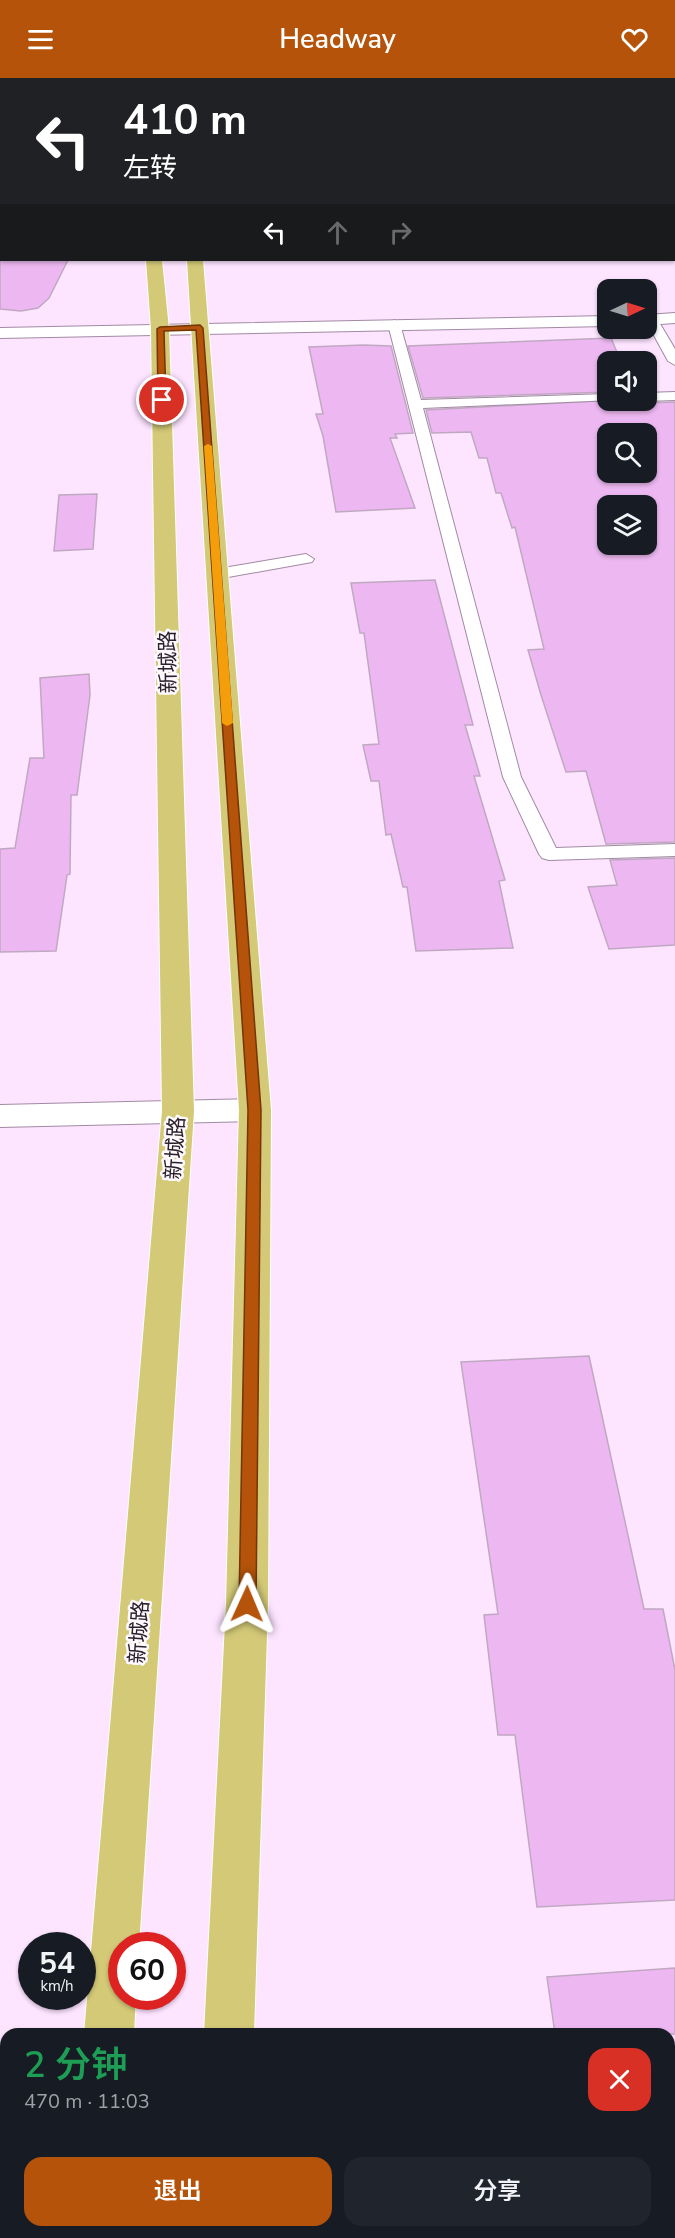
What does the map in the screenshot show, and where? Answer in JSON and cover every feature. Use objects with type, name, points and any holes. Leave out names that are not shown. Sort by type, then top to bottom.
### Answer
[{"type":"main road","name":"新城路","points":[[110,2028],[178,1111],[160,329],[154,261]]},
{"type":"main road","points":[[195,261],[255,1110],[247,1604],[229,2028]]},
{"type":"street","points":[[657,319],[675,318]]},
{"type":"street","points":[[0,333],[597,321]]},
{"type":"street","points":[[0,1116],[255,1110]]},
{"type":"lane","points":[[394,324],[512,777],[549,854],[675,850]]},
{"type":"lane","points":[[657,333],[675,361]]},
{"type":"lane","points":[[657,396],[675,396]]},
{"type":"lane","points":[[415,404],[597,398]]},
{"type":"lane","points":[[217,574],[306,560]]},
{"type":"building","points":[[0,261],[68,261],[49,298],[38,308],[21,311],[0,309]]},
{"type":"building","points":[[597,339],[611,339],[616,351],[597,351],[597,392],[423,398],[408,346]]},
{"type":"building","points":[[391,346],[413,433],[395,434],[397,438],[390,438],[415,508],[336,512],[323,436],[316,414],[323,414],[309,347]]},
{"type":"building","points":[[597,401],[597,411],[657,411],[657,403],[675,402],[675,842],[606,844],[586,771],[566,772],[541,695],[528,650],[544,649],[515,527],[512,528],[501,493],[496,493],[487,458],[479,458],[471,432],[432,433],[426,410]]},
{"type":"building","points":[[97,494],[93,549],[54,551],[59,495]]},
{"type":"building","points":[[435,580],[473,725],[465,725],[480,776],[474,776],[505,880],[499,881],[513,948],[416,951],[407,887],[403,887],[391,834],[386,835],[379,781],[371,781],[363,745],[379,744],[364,633],[360,633],[351,583]]},
{"type":"building","points":[[89,674],[90,695],[77,795],[71,795],[70,874],[67,875],[56,951],[0,952],[0,849],[15,848],[30,758],[44,758],[40,678]]},
{"type":"building","points":[[675,858],[675,945],[609,949],[588,887],[617,885],[610,860]]},
{"type":"building","points":[[589,1356],[644,1609],[663,1609],[675,1670],[675,1900],[537,1907],[515,1735],[498,1735],[484,1615],[498,1614],[461,1362]]},
{"type":"building","points":[[675,1968],[675,2028],[554,2028],[547,1977]]},
{"type":"slow traffic","points":[[208,446],[227,723]]},
{"type":"route","points":[[162,400],[160,329],[200,328],[255,1110],[247,1604]]}]
